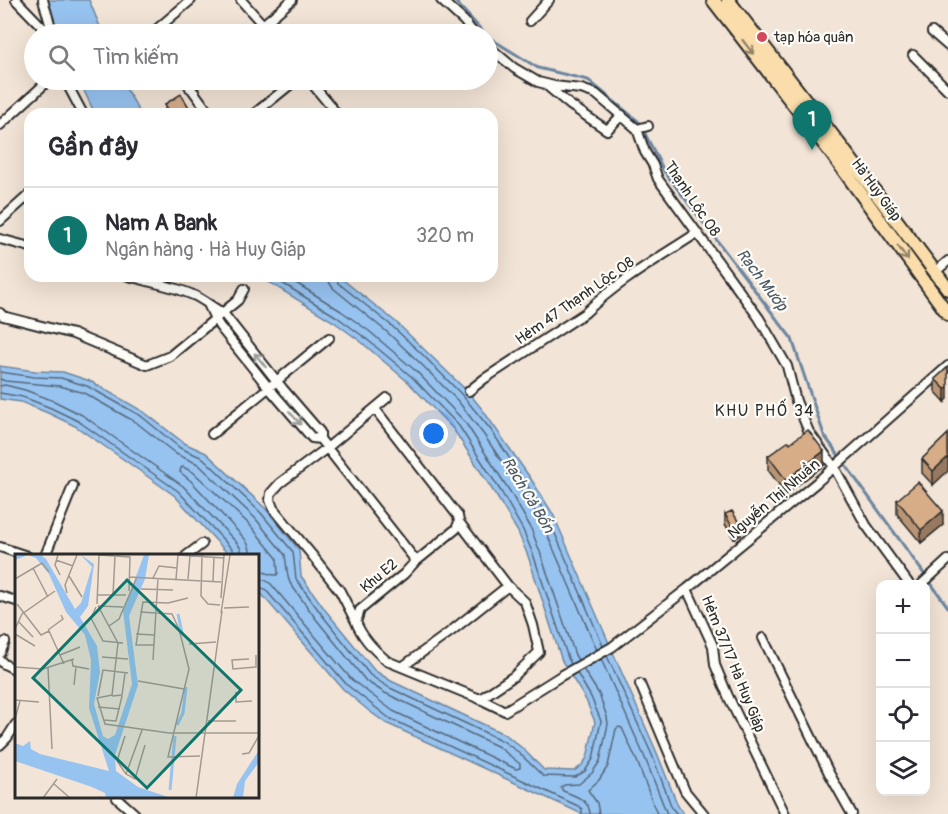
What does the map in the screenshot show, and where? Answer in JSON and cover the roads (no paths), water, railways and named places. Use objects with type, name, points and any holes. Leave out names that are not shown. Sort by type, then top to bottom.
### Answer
[{"type":"main road","name":"Hà Huy Giáp","points":[[713,0],[948,289]]},
{"type":"main road","name":"Hà Huy Giáp","points":[[728,0],[836,149],[948,314]]},
{"type":"street","points":[[16,0],[41,24]]},
{"type":"street","points":[[43,0],[49,24]]},
{"type":"street","points":[[166,24],[191,0]]},
{"type":"street","points":[[241,0],[262,24]]},
{"type":"street","points":[[264,24],[292,0]]},
{"type":"street","points":[[441,0],[466,24]]},
{"type":"street","points":[[530,21],[549,0]]},
{"type":"street","points":[[932,32],[948,46]]},
{"type":"street","name":"Thạnh Lộc 08","points":[[498,54],[514,68],[538,82],[581,89],[596,94],[641,128],[645,152],[658,179],[759,318],[787,366],[796,401],[809,432],[834,467],[866,525],[905,580]]},
{"type":"street","points":[[913,55],[948,90]]},
{"type":"street","points":[[544,84],[607,130],[622,115]]},
{"type":"street","points":[[1,122],[38,90]]},
{"type":"street","points":[[70,90],[80,108]]},
{"type":"street","points":[[192,90],[205,108]]},
{"type":"street","points":[[261,108],[284,90]]},
{"type":"street","points":[[317,90],[332,108]]},
{"type":"street","points":[[0,221],[24,199]]},
{"type":"street","name":"Hẻm 47 Thạnh Lộc 08","points":[[469,391],[585,313],[606,294],[697,233]]},
{"type":"street","points":[[0,238],[24,245]]},
{"type":"street","points":[[935,272],[948,261]]},
{"type":"street","points":[[151,282],[181,290],[223,313],[320,432],[320,439],[312,438],[268,387],[214,319],[209,306]]},
{"type":"street","points":[[0,313],[22,322],[73,334],[147,365],[170,356],[238,300],[244,289]]},
{"type":"street","points":[[212,434],[329,338]]},
{"type":"street","name":"Nguyễn Thị Nhuần","points":[[480,699],[505,711],[559,677],[612,648],[816,483],[948,366]]},
{"type":"street","points":[[375,409],[458,516],[459,522],[508,586],[525,602],[539,652],[514,676],[480,699],[387,661],[377,652],[360,634],[340,591],[273,508],[270,500],[271,493],[280,483],[327,448],[387,398]]},
{"type":"street","name":"Khu E2","points":[[320,439],[413,557],[414,563],[404,574],[360,610],[356,622]]},
{"type":"street","points":[[46,554],[74,486]]},
{"type":"street","points":[[414,563],[456,529],[459,522]]},
{"type":"street","points":[[189,554],[202,544]]},
{"type":"street","points":[[0,547],[21,554]]},
{"type":"street","points":[[928,580],[948,560]]},
{"type":"street","points":[[402,667],[508,586]]},
{"type":"street","name":"Hẻm 37/17 Hà Huy Giáp","points":[[687,589],[713,646],[715,665],[728,696],[785,814]]},
{"type":"street","points":[[0,596],[15,601]]},
{"type":"street","points":[[763,638],[829,773],[852,814]]},
{"type":"street","points":[[0,653],[5,642]]},
{"type":"street","points":[[0,660],[15,670]]},
{"type":"street","points":[[640,684],[685,790],[704,814]]},
{"type":"street","points":[[0,745],[8,738],[15,726]]},
{"type":"street","points":[[118,799],[135,814]]},
{"type":"water","points":[[47,0],[89,0],[99,24],[54,24]]},
{"type":"water","points":[[84,90],[127,90],[137,108],[92,108]]},
{"type":"water","name":"Rạch Cả Bốn","points":[[269,282],[346,282],[396,322],[468,392],[482,409],[553,514],[678,806],[684,814],[582,814],[386,723],[343,689],[260,592],[260,554],[228,554],[175,496],[75,426],[21,402],[0,399],[0,366],[63,372],[90,381],[144,412],[184,443],[206,453],[265,508],[299,550],[301,576],[374,670],[391,681],[506,735],[544,770],[574,771],[587,758],[595,722],[586,700],[562,661],[518,532],[454,430],[408,382],[334,322]]},
{"type":"waterway","name":"Rạch Mướp","points":[[454,0],[476,24]]},
{"type":"waterway","name":"Rạch Mướp","points":[[498,43],[538,68],[588,80],[639,122],[664,171],[792,339],[824,435],[948,607]]},
{"type":"place","name":"tạp hóa quân","points":[[762,37]]},
{"type":"place","name":"Nam A Bank","points":[[812,150]]},
{"type":"district","name":"KHU PHỐ 34","points":[[765,411]]}]
